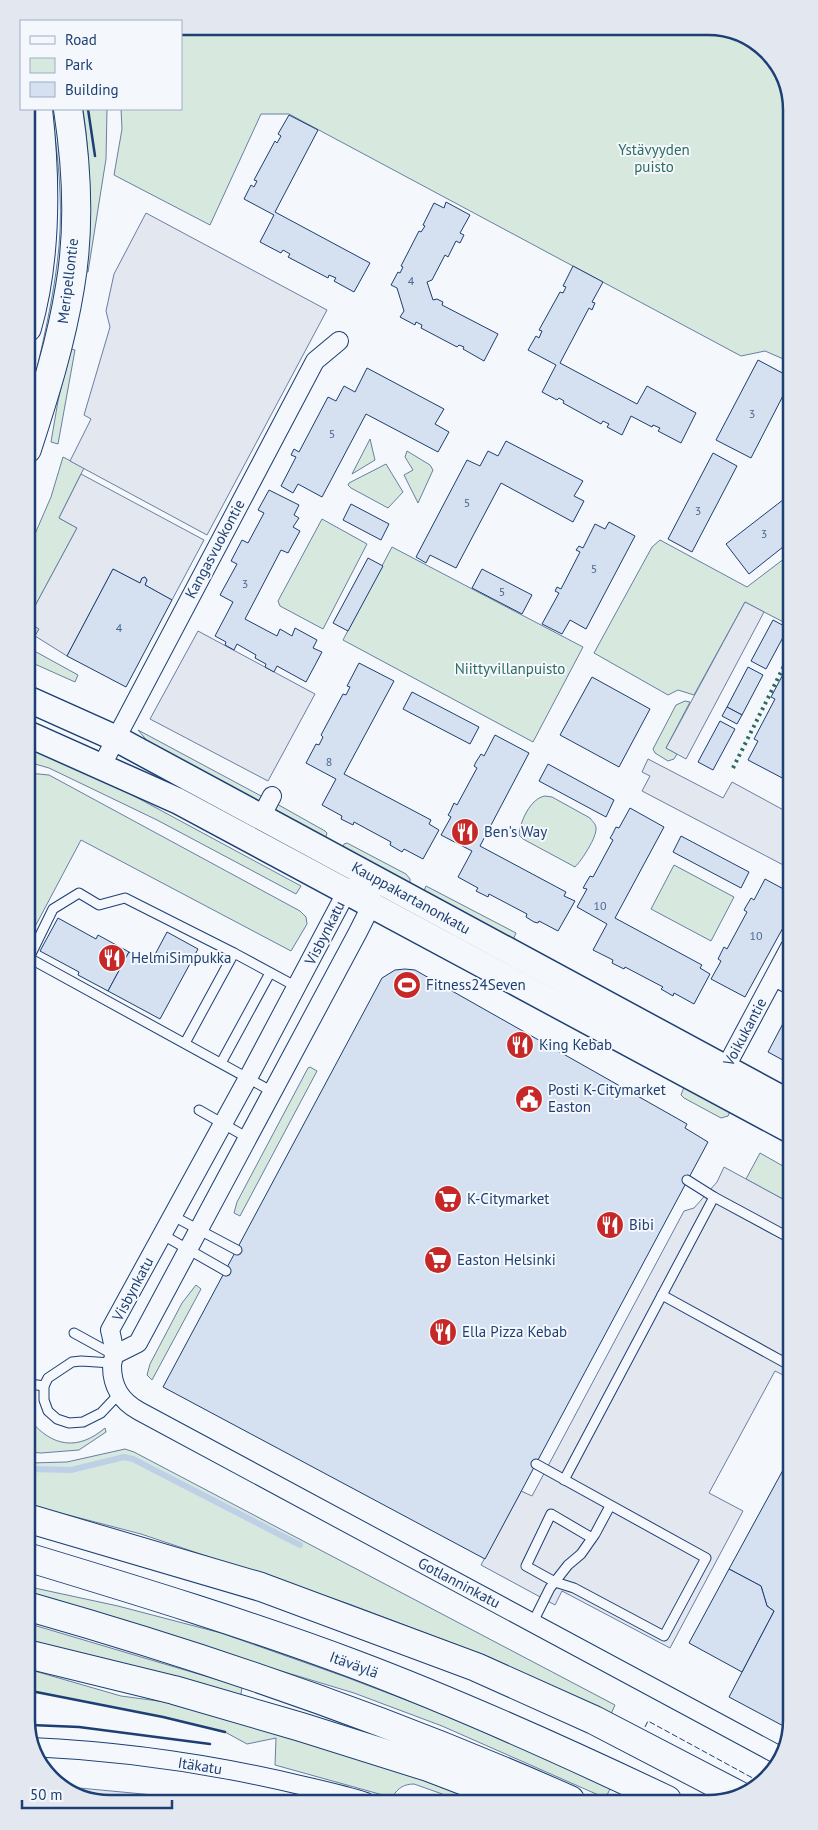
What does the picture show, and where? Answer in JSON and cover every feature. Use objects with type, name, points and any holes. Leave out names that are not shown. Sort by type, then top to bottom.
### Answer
[{"type":"main road","name":"Meripellontie","points":[[35,278],[40,247],[44,190],[38,110]]},
{"type":"main road","name":"Meripellontie","points":[[35,423],[55,359],[71,285],[76,205],[75,159],[68,110]]},
{"type":"main road","name":"Kauppakartanonkatu","points":[[35,702],[266,806],[370,875],[720,1079],[783,1125]]},
{"type":"main road","name":"Kauppakartanonkatu","points":[[35,737],[178,801],[372,904],[720,1079],[783,1101]]},
{"type":"main road","points":[[35,1520],[262,1587],[476,1667],[594,1720],[731,1791]]},
{"type":"main road","name":"Itäväylä","points":[[35,1560],[208,1612],[354,1664],[463,1707],[577,1757],[656,1795]]},
{"type":"main road","points":[[35,1608],[183,1652],[268,1680],[415,1734],[504,1770],[559,1795]]},
{"type":"main road","points":[[35,1656],[174,1690],[301,1727],[428,1767],[501,1795]]},
{"type":"street","name":"Kangasvuokontie","points":[[101,767],[315,361],[339,341]]},
{"type":"street","name":"Visbynkatu","points":[[118,1395],[113,1377],[110,1330],[224,1124],[347,891],[370,875]]},
{"type":"street","points":[[370,875],[372,904]]},
{"type":"street","name":"Visbynkatu","points":[[113,1359],[138,1343],[372,904]]},
{"type":"street","name":"Voikukantie","points":[[720,1079],[783,961]]},
{"type":"street","name":"Gotlanninkatu","points":[[118,1395],[128,1405],[139,1411],[775,1753]]},
{"type":"street","name":"Itäkatu","points":[[41,1748],[107,1753],[202,1766],[267,1777],[338,1795]]},
{"type":"lane","points":[[35,946],[53,910],[80,893],[98,905],[125,898],[297,987]]},
{"type":"lane","points":[[185,1043],[234,953]]},
{"type":"lane","points":[[35,961],[273,1092]]},
{"type":"lane","points":[[221,1063],[270,973]]},
{"type":"lane","points":[[772,981],[783,986]]},
{"type":"lane","points":[[199,1110],[248,1138]]},
{"type":"lane","points":[[687,1180],[714,1197],[783,1234]]},
{"type":"lane","points":[[564,1480],[714,1197]]},
{"type":"lane","points":[[173,1216],[237,1250]]},
{"type":"lane","points":[[163,1235],[226,1271]]},
{"type":"lane","points":[[662,1295],[783,1362]]},
{"type":"lane","points":[[74,1332],[113,1359]]},
{"type":"lane","points":[[113,1359],[72,1362],[48,1378],[44,1386],[44,1400],[48,1412],[57,1419],[69,1423],[83,1422],[100,1413],[118,1395]]},
{"type":"lane","points":[[35,1385],[44,1386]]},
{"type":"lane","points":[[536,1464],[706,1558],[664,1636],[574,1588],[555,1582],[526,1566],[551,1514],[592,1538]]},
{"type":"lane","points":[[533,1622],[555,1582],[568,1565],[582,1554],[610,1506]]},
{"type":"green space","name":"Ystävyyden puisto","points":[[182,35],[713,35],[737,41],[754,50],[768,64],[779,86],[782,100],[783,359],[765,351],[741,356],[289,114],[261,114],[210,225],[114,175],[122,129],[121,110],[182,110]]},
{"type":"green space","points":[[51,110],[58,110],[64,207],[59,286],[38,377],[35,377],[52,295],[60,229],[56,143]]},
{"type":"green space","points":[[83,110],[107,110],[106,159],[88,272],[85,272],[89,231],[90,190]]},
{"type":"green space","points":[[70,349],[75,350],[58,444],[51,442]]},
{"type":"green space","points":[[370,439],[375,460],[352,474]]},
{"type":"green space","points":[[407,451],[430,465],[433,470],[418,503],[404,475],[413,470],[405,457]]},
{"type":"green space","points":[[63,457],[84,468],[59,518],[77,528],[35,606],[35,534],[51,497]]},
{"type":"green space","points":[[386,464],[403,492],[388,508],[348,485]]},
{"type":"green space","points":[[322,519],[367,544],[323,629],[280,606],[278,601]]},
{"type":"green space","points":[[660,540],[747,587],[783,560],[783,622],[745,602],[694,695],[678,690],[668,695],[594,653],[652,547]]},
{"type":"green space","name":"Niittyvillanpuisto","points":[[392,547],[583,647],[533,742],[343,640]]},
{"type":"green space","points":[[35,626],[39,629],[35,637]]},
{"type":"green space","points":[[35,651],[78,675],[75,682],[35,664]]},
{"type":"green space","points":[[685,701],[690,702],[666,748],[677,754],[674,759],[668,761],[655,753],[653,749],[676,705]]},
{"type":"green space","points":[[138,730],[263,797],[260,804],[149,743]]},
{"type":"green space","points":[[35,750],[123,790],[301,886],[296,894],[157,820],[49,768],[35,764]]},
{"type":"green space","points":[[35,774],[49,775],[300,911],[306,917],[307,924],[291,951],[81,840],[35,927]]},
{"type":"green space","points":[[545,796],[552,797],[590,818],[595,825],[596,832],[592,842],[575,867],[519,835],[527,811],[535,801]]},
{"type":"green space","points":[[277,804],[325,831],[327,833],[325,840],[273,811]]},
{"type":"green space","points":[[347,843],[406,874],[410,879],[410,886],[341,850],[344,844]]},
{"type":"green space","points":[[674,865],[734,897],[711,941],[651,909]]},
{"type":"green space","points":[[426,886],[516,933],[513,940],[423,893]]},
{"type":"green space","points":[[310,1067],[317,1071],[240,1216],[234,1213],[237,1202]]},
{"type":"green space","points":[[686,1082],[732,1107],[728,1116],[721,1118],[684,1098],[681,1095]]},
{"type":"green space","points":[[760,1153],[783,1166],[783,1199],[746,1179]]},
{"type":"green space","points":[[196,1285],[201,1289],[152,1380],[147,1375],[150,1364],[182,1303]]},
{"type":"green space","points":[[35,1426],[47,1436],[66,1443],[85,1440],[105,1428],[106,1432],[79,1450],[35,1452]]},
{"type":"green space","points":[[125,1449],[134,1452],[615,1705],[611,1714],[489,1657],[349,1604],[141,1534],[35,1506],[35,1463],[67,1462]]},
{"type":"green space","points":[[35,1588],[118,1606],[221,1633],[343,1676],[485,1730],[611,1787],[607,1795],[598,1795],[442,1726],[354,1693],[35,1597]]},
{"type":"green space","points":[[35,1625],[242,1687],[240,1700],[35,1643]]},
{"type":"green space","points":[[35,1671],[121,1696],[188,1705],[471,1795],[445,1795],[414,1784],[402,1787],[394,1795],[383,1795],[275,1765],[276,1738],[247,1744],[225,1732],[163,1717],[35,1692]]},
{"type":"shaded area","points":[[146,213],[327,310],[207,535],[70,461],[91,419],[84,415],[110,327],[106,311],[114,274]]},
{"type":"shaded area","points":[[81,474],[204,540],[172,600],[145,585],[147,580],[145,577],[142,578],[140,583],[113,569],[67,656],[35,636],[39,629],[35,626],[35,606],[77,528],[59,518]]},
{"type":"shaded area","points":[[745,602],[764,612],[686,759],[666,748]]},
{"type":"shaded area","points":[[198,631],[315,694],[268,781],[150,719]]},
{"type":"shaded area","points":[[648,759],[723,798],[732,782],[783,810],[783,865],[642,791],[650,776],[642,772]]},
{"type":"shaded area","points":[[724,1167],[783,1199],[783,1375],[775,1371],[709,1493],[743,1511],[670,1648],[562,1591],[555,1605],[481,1565],[521,1491],[532,1496],[684,1211],[694,1208],[717,1182]]},
{"type":"shaded area","points":[[79,1788],[154,1795],[105,1795],[95,1794]]},
{"type":"building","points":[[289,115],[318,130],[275,212],[370,263],[354,292],[334,281],[336,278],[329,275],[328,278],[288,257],[290,254],[283,250],[281,253],[260,242],[274,215],[244,199],[251,185],[254,187],[257,181],[254,180],[275,141],[277,143],[281,136],[278,134]]},
{"type":"building","points":[[446,202],[470,215],[460,233],[464,235],[460,243],[456,241],[448,257],[445,255],[432,280],[427,282],[433,300],[437,299],[443,302],[442,305],[498,334],[484,361],[463,349],[464,347],[459,345],[457,347],[421,328],[422,325],[416,322],[415,325],[400,317],[404,311],[397,288],[391,285],[398,272],[400,273],[403,267],[401,266],[419,231],[421,232],[425,226],[423,225],[434,203],[444,208]]},
{"type":"building","points":[[573,266],[603,282],[592,302],[595,303],[592,310],[589,308],[560,363],[637,404],[647,386],[696,413],[681,443],[658,431],[660,428],[653,425],[652,427],[631,416],[622,435],[607,427],[609,424],[603,421],[601,424],[563,403],[564,401],[559,398],[557,400],[542,392],[556,365],[528,350],[536,336],[539,338],[542,331],[539,330],[560,292],[563,293],[566,287],[563,286]]},
{"type":"building","points":[[758,360],[783,373],[783,396],[751,458],[716,440]]},
{"type":"building","points":[[367,368],[444,409],[435,424],[449,432],[438,452],[366,414],[322,497],[298,484],[293,493],[281,486],[296,457],[291,455],[294,449],[299,452],[328,397],[336,401],[344,386],[355,392]]},
{"type":"building","points":[[506,441],[583,481],[574,496],[584,501],[573,522],[501,483],[456,568],[430,555],[426,563],[416,557],[467,460],[480,466],[488,451],[498,456]]},
{"type":"building","points":[[713,453],[737,466],[692,552],[668,539]]},
{"type":"building","points":[[269,490],[299,505],[294,515],[299,518],[293,527],[300,531],[288,553],[281,550],[245,619],[277,636],[280,629],[292,636],[295,628],[317,640],[313,648],[322,652],[306,682],[277,666],[274,672],[265,667],[266,664],[255,658],[256,655],[237,644],[234,650],[225,645],[226,642],[215,636],[233,602],[220,595],[237,564],[231,561],[242,540],[248,543],[264,513],[258,510]]},
{"type":"building","points":[[783,500],[783,547],[749,574],[726,544]]},
{"type":"building","points":[[351,504],[389,524],[381,540],[343,520]]},
{"type":"building","points":[[609,522],[635,536],[586,629],[570,620],[562,634],[542,624],[559,593],[555,591],[557,587],[561,589],[580,552],[576,550],[579,546],[583,548],[595,524],[605,529]]},
{"type":"building","points":[[368,558],[383,566],[348,631],[333,623]]},
{"type":"building","points":[[113,569],[140,583],[142,578],[145,577],[147,580],[145,585],[172,600],[126,687],[67,656]]},
{"type":"building","points":[[482,569],[532,595],[522,614],[472,588]]},
{"type":"building","points":[[773,620],[783,625],[783,637],[766,669],[751,661]]},
{"type":"building","points":[[359,663],[394,681],[344,774],[431,820],[429,824],[439,830],[423,859],[404,849],[402,852],[390,845],[391,842],[354,822],[353,825],[341,819],[342,816],[322,805],[336,779],[306,763],[316,744],[319,745],[323,737],[321,735],[343,694],[346,695],[350,687],[347,686]]},
{"type":"building","points":[[748,667],[763,675],[742,715],[727,707]]},
{"type":"building","points":[[783,674],[783,778],[748,760],[758,741],[754,739],[775,699],[771,697]]},
{"type":"building","points":[[592,677],[650,709],[619,767],[560,735]]},
{"type":"building","points":[[412,692],[479,727],[470,744],[403,709]]},
{"type":"building","points":[[727,707],[742,715],[737,724],[722,716]]},
{"type":"building","points":[[720,721],[735,729],[713,770],[698,762]]},
{"type":"building","points":[[495,735],[529,753],[480,846],[566,892],[564,896],[575,901],[558,931],[539,921],[538,923],[534,922],[526,917],[527,914],[489,894],[488,897],[476,891],[478,888],[458,877],[472,851],[441,835],[451,817],[448,815],[454,803],[457,805],[477,768],[474,766],[476,762],[481,754],[484,756]]},
{"type":"building","points":[[548,764],[614,800],[606,817],[539,781]]},
{"type":"building","points":[[630,808],[664,827],[615,918],[702,965],[700,968],[710,974],[694,1004],[674,993],[673,996],[661,989],[663,987],[625,967],[624,969],[612,963],[613,960],[593,950],[607,924],[577,907],[587,889],[583,888],[590,876],[593,877],[613,840],[610,838],[616,827],[619,828]]},
{"type":"building","points":[[681,836],[749,872],[741,888],[673,852]]},
{"type":"building","points":[[765,879],[783,889],[783,928],[745,997],[711,979],[721,961],[718,959],[724,947],[727,949],[747,912],[744,910],[751,898],[754,900]]},
{"type":"building","points":[[58,918],[96,939],[98,935],[129,952],[108,991],[78,975],[79,972],[40,951]]},
{"type":"building","points":[[167,932],[198,949],[160,1019],[108,991],[129,952],[150,964]]},
{"type":"building","name":"Easton Helsinki","points":[[395,970],[415,970],[687,1124],[685,1128],[708,1142],[485,1559],[163,1387],[382,978]]},
{"type":"building","points":[[783,1023],[783,1060],[768,1052]]},
{"type":"building","points":[[783,1470],[782,1726],[729,1697],[774,1611],[767,1606],[761,1586],[729,1569]]},
{"type":"building","points":[[729,1569],[761,1586],[767,1606],[774,1611],[742,1672],[689,1643]]},
{"type":"waterway","points":[[35,1469],[71,1470],[124,1457],[133,1459],[300,1545]]},
{"type":"hedge","points":[[733,768],[783,668]]},
{"type":"fence","points":[[645,1727],[648,1721],[755,1779]]},
{"type":"wall","points":[[88,110],[95,156]]},
{"type":"wall","points":[[35,1692],[163,1717],[225,1732]]},
{"type":"wall","points":[[35,1725],[79,1727],[210,1744]]},
{"type":"place","name":"Ben's Way","points":[[465,832]]},
{"type":"place","name":"HelmiSimpukka","points":[[112,958]]},
{"type":"place","name":"Fitness24Seven","points":[[407,985]]},
{"type":"place","name":"King Kebab","points":[[520,1045]]},
{"type":"place","name":"Posti K-Citymarket Easton","points":[[529,1099]]},
{"type":"place","name":"K-Citymarket","points":[[448,1199]]},
{"type":"place","name":"Bibi","points":[[610,1225]]},
{"type":"place","name":"Easton Helsinki","points":[[438,1260]]},
{"type":"place","name":"Ella Pizza Kebab","points":[[443,1332]]}]
